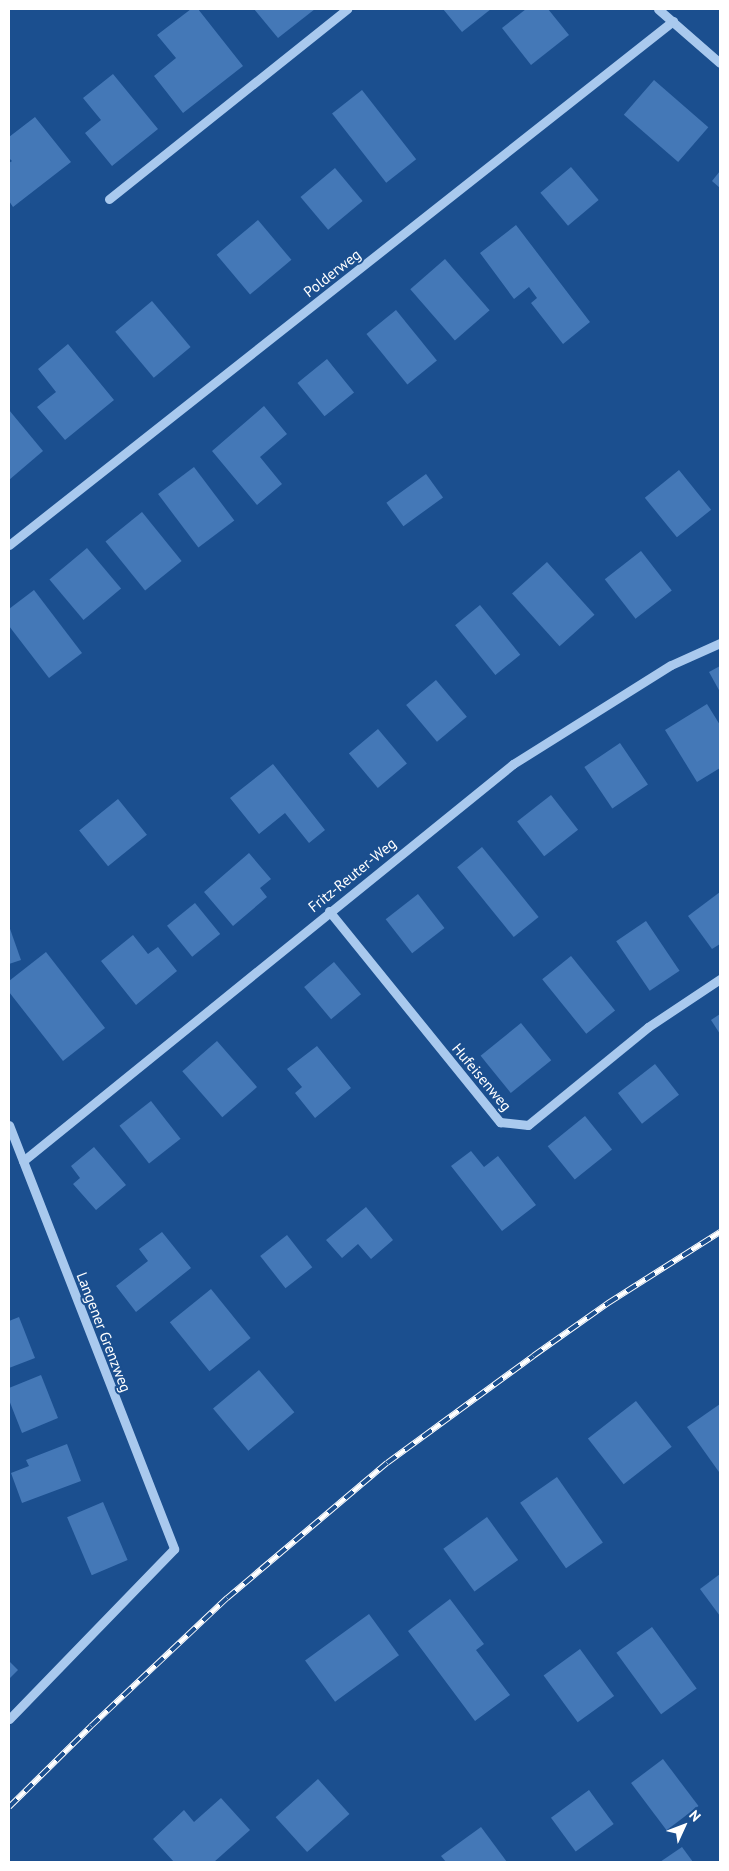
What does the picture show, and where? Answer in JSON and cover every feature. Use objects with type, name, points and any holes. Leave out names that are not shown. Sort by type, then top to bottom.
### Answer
[{"type":"street","points":[[109,199],[347,9]]},
{"type":"street","points":[[658,9],[720,63]]},
{"type":"street","name":"Polderweg","points":[[9,545],[673,22]]},
{"type":"street","name":"Fritz-Reuter-Weg","points":[[22,1160],[514,764],[671,665],[720,643]]},
{"type":"street","name":"Hufeisenweg","points":[[329,911],[500,1122],[528,1125],[648,1027],[720,979]]},
{"type":"street","name":"Langener Grenzweg","points":[[9,1125],[174,1548],[9,1719]]},
{"type":"building","points":[[191,9],[198,9],[243,66],[183,113],[154,76],[176,58],[157,35]]},
{"type":"building","points":[[254,9],[315,9],[278,38]]},
{"type":"building","points":[[443,9],[491,9],[462,32]]},
{"type":"building","points":[[526,9],[548,9],[569,35],[531,65],[502,28]]},
{"type":"building","points":[[113,74],[158,129],[112,166],[85,133],[101,120],[83,98]]},
{"type":"building","points":[[654,80],[708,127],[678,162],[624,115]]},
{"type":"building","points":[[362,90],[416,159],[386,183],[332,113]]},
{"type":"building","points":[[35,117],[71,162],[13,207],[9,201],[9,163],[12,161],[9,158],[9,137]]},
{"type":"building","points":[[571,167],[599,200],[568,226],[540,193]]},
{"type":"building","points":[[335,168],[363,201],[328,230],[301,197]]},
{"type":"building","points":[[720,171],[720,188],[712,181]]},
{"type":"building","points":[[258,220],[291,260],[250,295],[217,255]]},
{"type":"building","points":[[516,225],[590,322],[563,344],[531,303],[537,298],[529,287],[514,299],[480,253]]},
{"type":"building","points":[[445,259],[490,310],[455,340],[410,289]]},
{"type":"building","points":[[152,301],[191,347],[154,378],[115,332]]},
{"type":"building","points":[[396,310],[437,361],[407,384],[366,334]]},
{"type":"building","points":[[68,344],[114,400],[65,440],[37,407],[56,392],[38,369]]},
{"type":"building","points":[[327,359],[354,392],[325,416],[297,383]]},
{"type":"building","points":[[264,406],[287,434],[260,457],[282,484],[257,505],[212,451]]},
{"type":"building","points":[[9,410],[43,451],[9,480]]},
{"type":"building","points":[[194,467],[234,521],[198,548],[158,494]]},
{"type":"building","points":[[679,470],[711,510],[677,537],[645,498]]},
{"type":"building","points":[[426,474],[443,497],[403,526],[386,503]]},
{"type":"building","points":[[142,512],[182,561],[145,591],[105,542]]},
{"type":"building","points":[[87,548],[121,589],[84,620],[49,579]]},
{"type":"building","points":[[641,551],[672,590],[636,619],[605,579]]},
{"type":"building","points":[[547,562],[595,615],[560,646],[512,593]]},
{"type":"building","points":[[34,590],[82,653],[49,678],[9,626],[9,609]]},
{"type":"building","points":[[480,605],[520,655],[495,675],[455,625]]},
{"type":"building","points":[[720,666],[720,692],[709,672]]},
{"type":"building","points":[[436,680],[467,717],[437,742],[406,705]]},
{"type":"building","points":[[707,704],[720,725],[720,768],[697,782],[665,730]]},
{"type":"building","points":[[378,729],[407,763],[378,788],[349,753]]},
{"type":"building","points":[[620,743],[648,784],[612,808],[584,767]]},
{"type":"building","points":[[273,764],[325,830],[309,843],[285,813],[259,834],[230,798]]},
{"type":"building","points":[[551,795],[578,830],[544,856],[517,821]]},
{"type":"building","points":[[118,799],[147,835],[108,866],[79,830]]},
{"type":"building","points":[[482,847],[539,917],[514,937],[457,867]]},
{"type":"building","points":[[249,853],[271,879],[260,888],[267,897],[233,926],[204,892]]},
{"type":"building","points":[[720,892],[720,944],[712,949],[688,916]]},
{"type":"building","points":[[418,894],[444,928],[412,953],[386,919]]},
{"type":"building","points":[[195,903],[220,934],[192,957],[167,926]]},
{"type":"building","points":[[646,921],[680,971],[650,991],[616,941]]},
{"type":"building","points":[[9,926],[21,960],[9,964]]},
{"type":"building","points":[[133,935],[148,954],[158,947],[177,971],[136,1005],[101,961]]},
{"type":"building","points":[[46,952],[105,1028],[63,1061],[9,992],[9,981]]},
{"type":"building","points":[[571,956],[615,1010],[586,1034],[542,979]]},
{"type":"building","points":[[334,962],[361,994],[331,1019],[304,987]]},
{"type":"building","points":[[720,1014],[720,1034],[711,1020]]},
{"type":"building","points":[[521,1023],[551,1060],[511,1093],[481,1056]]},
{"type":"building","points":[[217,1041],[257,1087],[222,1117],[182,1071]]},
{"type":"building","points":[[317,1046],[351,1088],[315,1118],[295,1093],[302,1087],[287,1069]]},
{"type":"building","points":[[655,1064],[679,1095],[642,1124],[618,1093]]},
{"type":"building","points":[[151,1101],[181,1139],[149,1163],[119,1126]]},
{"type":"building","points":[[585,1116],[612,1149],[575,1180],[548,1146]]},
{"type":"building","points":[[94,1147],[126,1185],[96,1210],[73,1184],[80,1178],[71,1166]]},
{"type":"building","points":[[471,1151],[484,1167],[498,1156],[536,1205],[502,1231],[451,1166]]},
{"type":"building","points":[[366,1207],[393,1240],[371,1259],[358,1244],[342,1258],[326,1240]]},
{"type":"building","points":[[162,1232],[191,1268],[136,1312],[116,1286],[148,1261],[139,1249]]},
{"type":"building","points":[[287,1235],[312,1267],[285,1288],[260,1256]]},
{"type":"building","points":[[211,1289],[251,1338],[209,1371],[170,1322]]},
{"type":"building","points":[[19,1317],[35,1358],[9,1368],[9,1321]]},
{"type":"building","points":[[259,1370],[294,1412],[248,1451],[213,1409]]},
{"type":"building","points":[[41,1375],[58,1418],[22,1433],[9,1400],[9,1388]]},
{"type":"building","points":[[636,1401],[672,1447],[624,1484],[588,1439]]},
{"type":"building","points":[[720,1404],[720,1470],[719,1472],[687,1427]]},
{"type":"building","points":[[67,1444],[81,1481],[22,1503],[11,1473],[29,1466],[26,1460]]},
{"type":"building","points":[[557,1477],[603,1543],[566,1568],[520,1503]]},
{"type":"building","points":[[103,1502],[128,1560],[92,1575],[67,1517]]},
{"type":"building","points":[[487,1517],[518,1560],[474,1592],[443,1549]]},
{"type":"building","points":[[720,1574],[720,1616],[700,1589]]},
{"type":"building","points":[[450,1599],[484,1644],[476,1650],[510,1695],[475,1721],[408,1631]]},
{"type":"building","points":[[369,1614],[399,1655],[335,1702],[305,1660]]},
{"type":"building","points":[[652,1627],[697,1688],[661,1714],[616,1653]]},
{"type":"building","points":[[580,1649],[614,1696],[578,1722],[544,1675]]},
{"type":"building","points":[[9,1661],[18,1670],[9,1679]]},
{"type":"building","points":[[663,1759],[699,1806],[667,1830],[631,1783]]},
{"type":"building","points":[[318,1779],[349,1814],[307,1852],[276,1817]]},
{"type":"building","points":[[589,1790],[614,1824],[576,1852],[551,1818]]},
{"type":"building","points":[[221,1798],[250,1830],[214,1862],[174,1862],[153,1839],[184,1810],[194,1822]]},
{"type":"building","points":[[481,1827],[507,1862],[446,1862],[441,1856]]},
{"type":"building","points":[[682,1847],[693,1862],[660,1862]]},
{"type":"railway","points":[[9,1807],[91,1726],[227,1598],[387,1463],[608,1303],[720,1232]]}]
